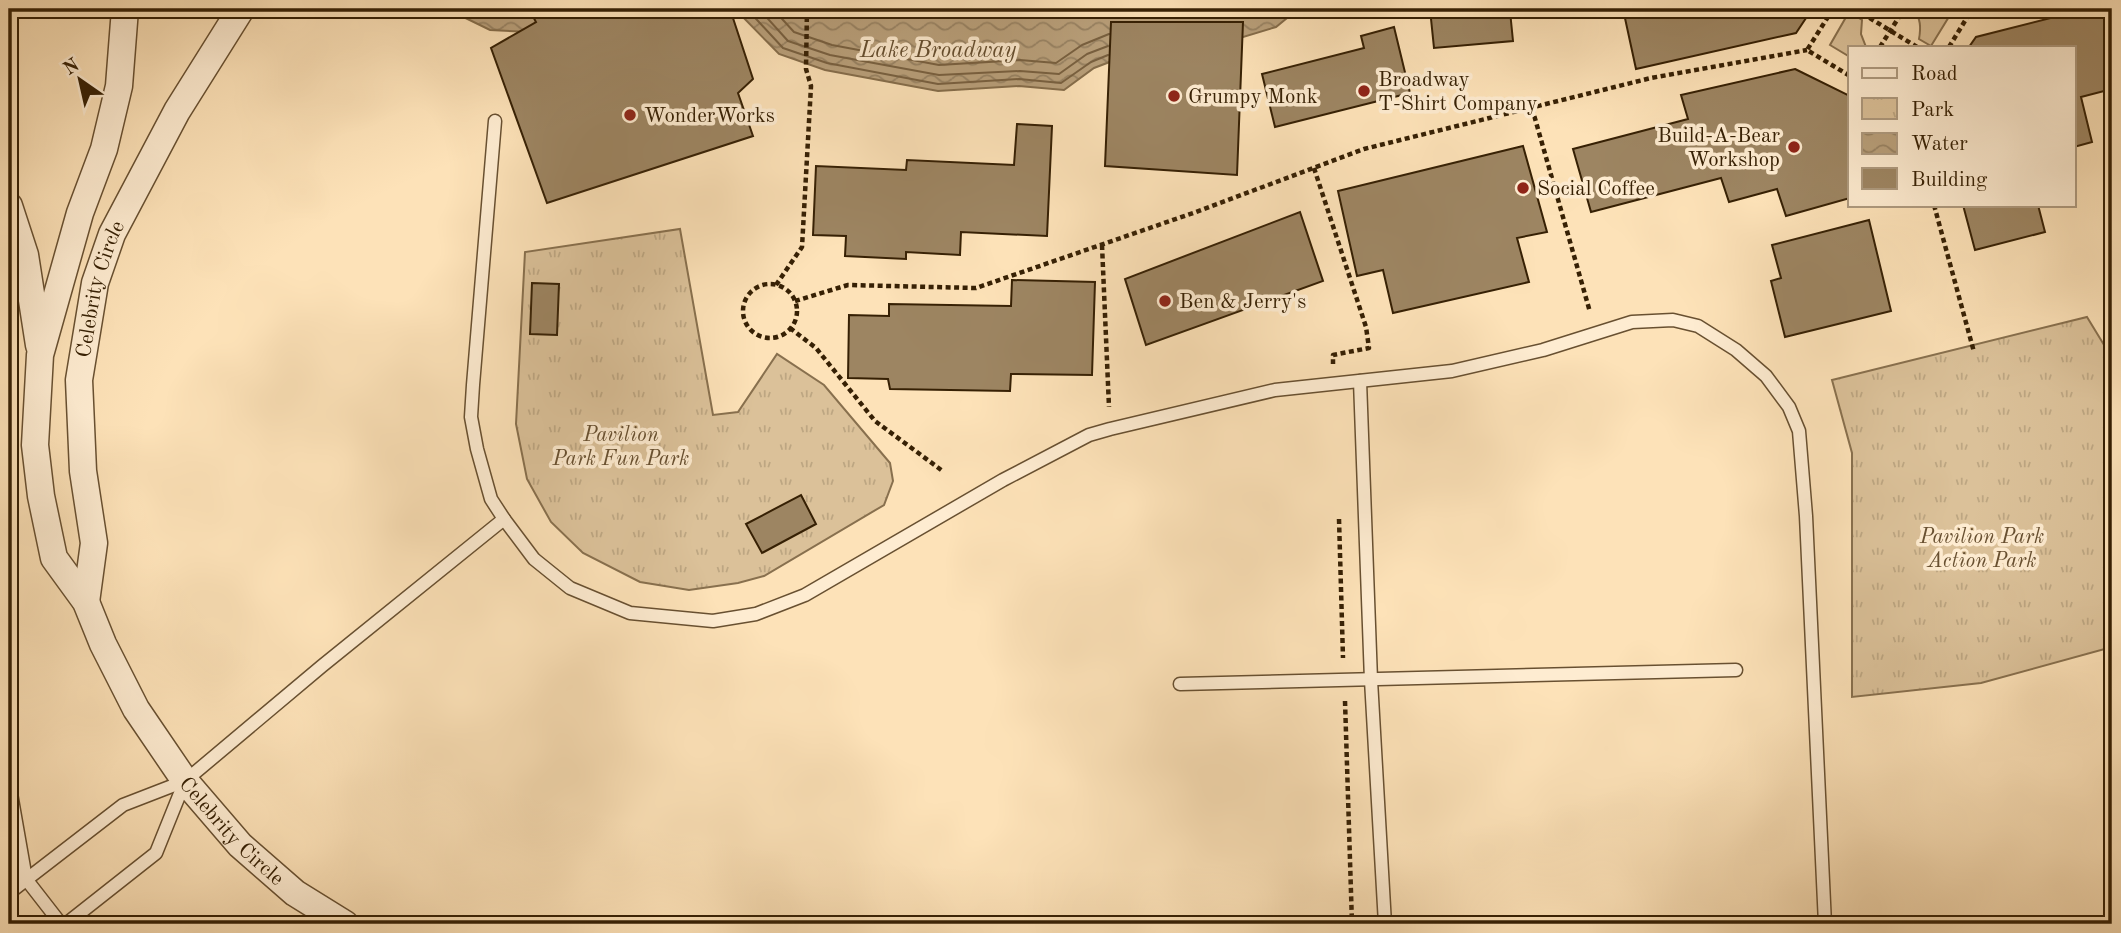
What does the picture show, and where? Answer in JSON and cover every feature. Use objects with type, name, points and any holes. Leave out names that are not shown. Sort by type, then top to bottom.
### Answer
[{"type":"street","name":"Celebrity Circle","points":[[125,9],[119,86],[107,136],[80,213],[40,355],[35,445],[41,496],[54,558],[86,603],[103,644],[136,709],[185,781],[240,845],[295,893],[345,924]]},
{"type":"street","name":"Celebrity Circle","points":[[86,603],[94,543],[83,471],[79,380],[94,282],[112,234],[177,111],[241,9]]},
{"type":"street","points":[[9,206],[25,255],[40,355]]},
{"type":"lane","points":[[495,121],[471,418],[483,474],[491,499],[503,519],[534,559],[570,588],[630,613],[713,621],[756,614],[805,595],[1003,480],[1089,435],[1110,429],[1275,390],[1452,371],[1543,350],[1632,322],[1673,320],[1698,326],[1736,350],[1766,376],[1788,407],[1799,431],[1806,516],[1825,924]]},
{"type":"lane","points":[[1360,381],[1371,680],[1385,924]]},
{"type":"lane","points":[[9,893],[122,805],[185,781],[503,519]]},
{"type":"lane","points":[[1180,684],[1736,670]]},
{"type":"lane","points":[[9,866],[26,878],[63,924],[156,853],[185,781]]},
{"type":"lane","points":[[9,782],[26,878]]},
{"type":"path","points":[[776,285],[802,247],[811,86],[806,69],[807,9]]},
{"type":"path","points":[[1807,50],[1833,9]]},
{"type":"path","points":[[1855,9],[1915,46]]},
{"type":"path","points":[[1881,46],[1904,9]]},
{"type":"path","points":[[1950,46],[1969,10],[1981,9]]},
{"type":"path","points":[[795,301],[848,285],[976,288],[1196,212],[1364,149],[1651,78],[1807,50],[1848,75]]},
{"type":"path","points":[[1532,108],[1596,333]]},
{"type":"path","points":[[1934,206],[1974,352]]},
{"type":"path","points":[[1102,245],[1110,429]]},
{"type":"path","points":[[776,285],[784,288],[795,301],[796,316],[790,328],[775,337],[758,335],[751,330],[743,315],[746,298],[759,286],[776,285]]},
{"type":"path","points":[[790,328],[816,348],[876,421],[944,472]]},
{"type":"green space","points":[[1913,9],[1940,9],[1950,15],[1931,46],[1919,39],[1920,23]]},
{"type":"green space","points":[[1849,12],[1862,20],[1861,34],[1866,46],[1848,46],[1848,56],[1830,45]]},
{"type":"green space","name":"Pavilion Park Fun Park","points":[[680,229],[713,415],[738,412],[777,354],[824,385],[890,463],[893,481],[884,505],[764,576],[738,583],[689,590],[640,582],[583,553],[551,522],[527,479],[516,424],[525,252]]},
{"type":"green space","name":"Pavilion Park Action Park","points":[[2087,317],[2112,358],[2112,647],[1981,683],[1852,697],[1852,453],[1832,380]]},
{"type":"water","points":[[447,9],[575,9],[531,32],[490,30]]},
{"type":"water","name":"Lake Broadway","points":[[735,9],[1298,9],[1276,27],[1210,47],[1141,50],[1094,68],[1064,90],[1019,86],[938,91],[825,70],[779,54]]},
{"type":"building","name":"WonderWorks","points":[[529,9],[730,9],[753,79],[738,93],[753,136],[547,203],[491,48],[536,22]]},
{"type":"building","points":[[1430,9],[1539,9],[1510,11],[1513,41],[1434,48]]},
{"type":"building","points":[[1623,9],[1812,9],[1796,33],[1636,69]]},
{"type":"building","points":[[2086,9],[2112,9],[2112,89],[2081,97],[2092,142],[2076,146],[2076,46],[1970,46],[1976,37]]},
{"type":"building","points":[[1111,22],[1243,22],[1237,175],[1105,166]]},
{"type":"building","points":[[1394,27],[1410,93],[1275,127],[1262,74],[1364,48],[1361,36]]},
{"type":"building","points":[[1795,69],[1848,95],[1848,199],[1786,216],[1777,189],[1729,202],[1721,178],[1591,212],[1573,149],[1688,119],[1681,95]]},
{"type":"building","points":[[1017,124],[1052,126],[1047,236],[961,232],[960,255],[906,252],[906,259],[845,256],[846,236],[813,235],[816,166],[906,170],[907,160],[1014,165]]},
{"type":"building","points":[[1523,146],[1547,232],[1517,238],[1529,282],[1393,313],[1383,270],[1357,276],[1338,191]]},
{"type":"building","points":[[1963,206],[2038,206],[2045,232],[1975,250]]},
{"type":"building","points":[[1300,212],[1323,281],[1146,345],[1125,279]]},
{"type":"building","points":[[1869,220],[1891,311],[1785,337],[1771,281],[1781,278],[1772,245]]},
{"type":"building","points":[[1012,280],[1095,282],[1092,375],[1011,374],[1010,391],[890,389],[888,379],[848,378],[849,315],[889,316],[889,304],[1011,306]]},
{"type":"building","points":[[532,283],[559,284],[557,335],[530,334]]},
{"type":"building","points":[[801,495],[816,524],[762,553],[746,524]]},
{"type":"place","name":"Broadway T-Shirt Company","points":[[1364,91]]},
{"type":"place","name":"Grumpy Monk","points":[[1174,96]]},
{"type":"place","name":"WonderWorks","points":[[630,115]]},
{"type":"place","name":"Build-A-Bear Workshop","points":[[1794,147]]},
{"type":"place","name":"Social Coffee","points":[[1523,188]]},
{"type":"place","name":"Ben & Jerry's","points":[[1165,301]]}]
